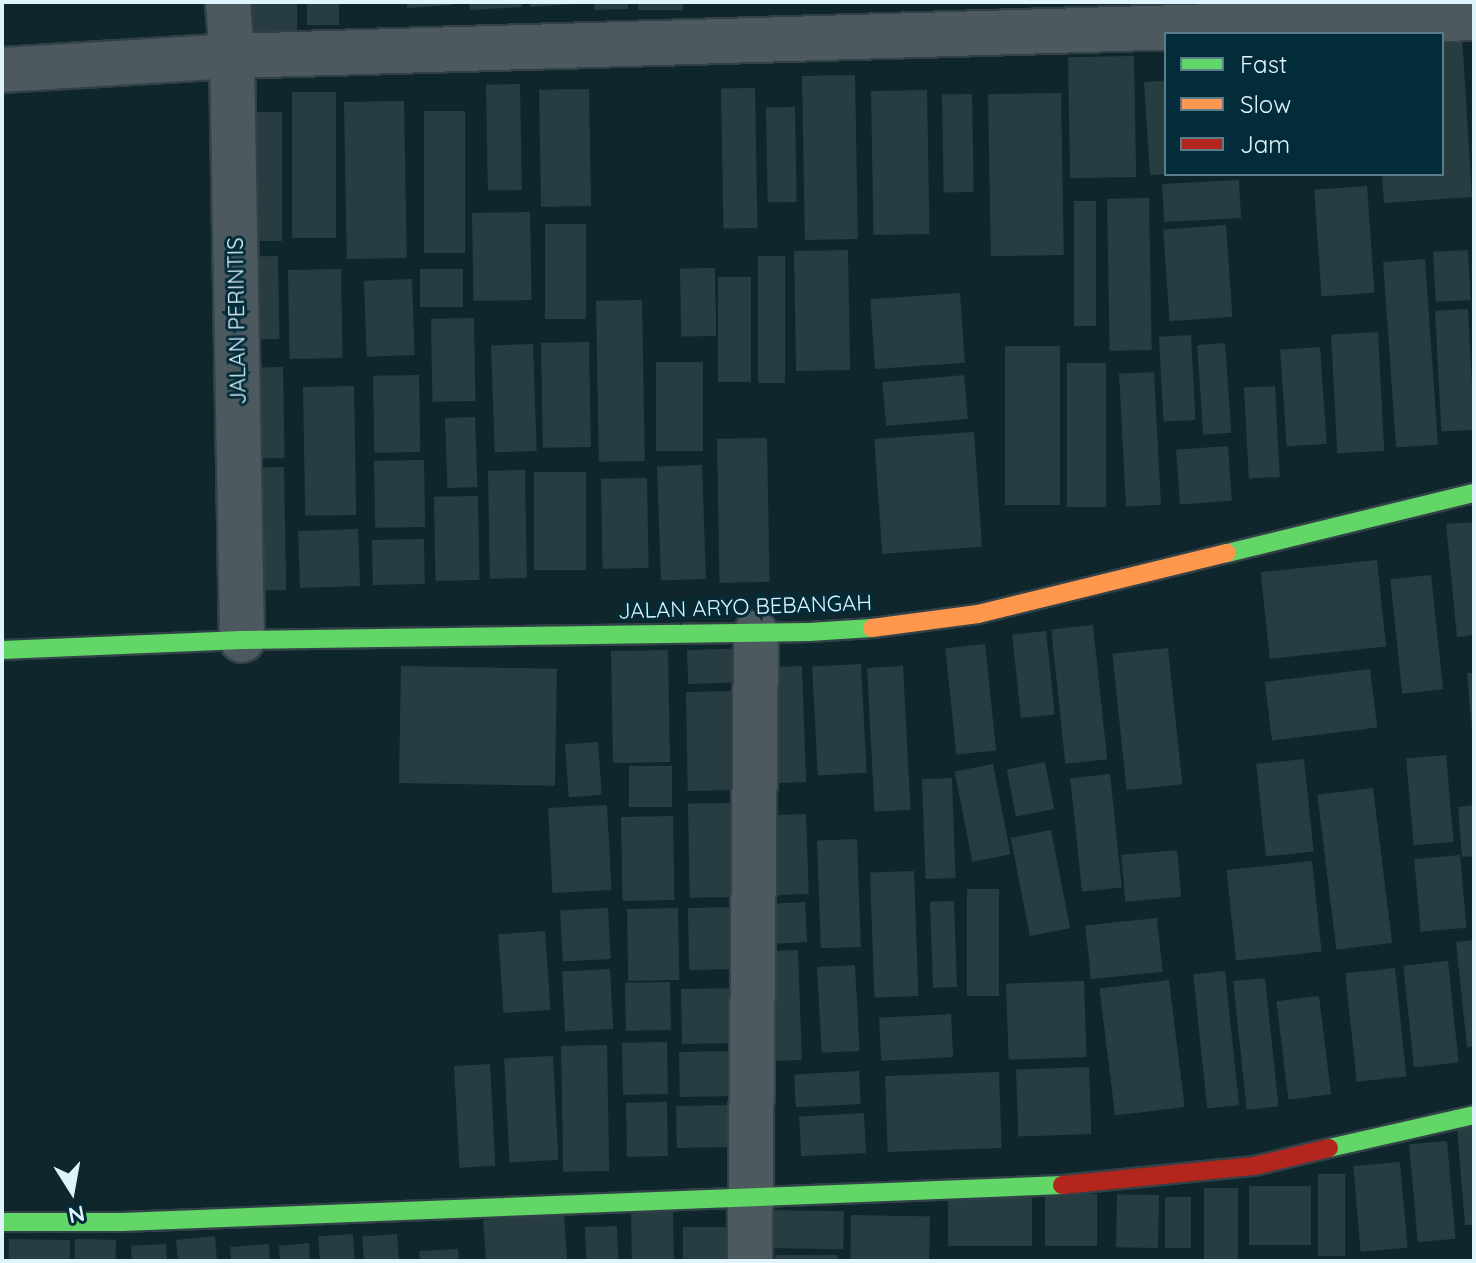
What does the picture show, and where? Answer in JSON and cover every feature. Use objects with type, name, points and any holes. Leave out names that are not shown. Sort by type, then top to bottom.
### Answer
[{"type":"street","name":"JALAN PERINTIS","points":[[228,2],[232,56],[242,640]]},
{"type":"street","points":[[2,70],[232,56],[1474,18]]},
{"type":"street","name":"JALAN ARYO BEBANGAH","points":[[2,650],[242,640],[756,633],[896,626],[978,614],[1474,493]]},
{"type":"street","points":[[750,1261],[756,633]]},
{"type":"street","points":[[2,1222],[122,1222],[750,1195],[1098,1184],[1254,1166],[1474,1115]]},
{"type":"building","points":[[248,2],[297,2],[297,38],[248,38]]},
{"type":"building","points":[[307,2],[339,2],[339,25],[307,25]]},
{"type":"building","points":[[407,2],[452,2],[453,5],[407,8]]},
{"type":"building","points":[[469,2],[522,2],[522,7],[470,10]]},
{"type":"building","points":[[530,2],[575,2],[575,4],[530,7]]},
{"type":"building","points":[[594,2],[628,2],[628,9],[595,10]]},
{"type":"building","points":[[638,2],[683,2],[683,10],[638,10]]},
{"type":"building","points":[[1462,36],[1472,197],[1384,203],[1382,176],[1444,176],[1444,37]]},
{"type":"building","points":[[1134,56],[1136,177],[1070,178],[1068,57]]},
{"type":"building","points":[[855,75],[858,239],[805,240],[802,76]]},
{"type":"building","points":[[1164,81],[1164,174],[1150,175],[1144,82]]},
{"type":"building","points":[[520,84],[522,190],[488,191],[486,85]]},
{"type":"building","points":[[755,88],[757,228],[723,229],[721,89]]},
{"type":"building","points":[[589,89],[591,206],[541,207],[539,90]]},
{"type":"building","points":[[927,90],[930,234],[874,235],[871,91]]},
{"type":"building","points":[[292,92],[336,92],[336,238],[292,238]]},
{"type":"building","points":[[1061,93],[1064,255],[991,256],[988,94]]},
{"type":"building","points":[[972,94],[974,192],[944,193],[942,95]]},
{"type":"building","points":[[404,101],[407,258],[347,259],[344,102]]},
{"type":"building","points":[[795,107],[797,202],[768,202],[766,108]]},
{"type":"building","points":[[424,111],[465,111],[465,253],[424,253]]},
{"type":"building","points":[[239,112],[282,112],[282,241],[239,241]]},
{"type":"building","points":[[1239,180],[1241,218],[1164,222],[1162,184]]},
{"type":"building","points":[[1367,186],[1374,293],[1322,296],[1314,190]]},
{"type":"building","points":[[1149,198],[1152,350],[1110,351],[1107,199]]},
{"type":"building","points":[[1074,201],[1096,201],[1096,326],[1074,326]]},
{"type":"building","points":[[530,212],[532,300],[474,301],[472,213]]},
{"type":"building","points":[[545,224],[586,224],[586,319],[545,319]]},
{"type":"building","points":[[1226,225],[1232,317],[1170,321],[1163,229]]},
{"type":"building","points":[[848,250],[850,370],[796,371],[794,251]]},
{"type":"building","points":[[1468,250],[1471,300],[1436,302],[1433,252]]},
{"type":"building","points":[[278,256],[279,339],[246,340],[245,257]]},
{"type":"building","points":[[758,256],[785,256],[785,383],[758,383]]},
{"type":"building","points":[[1425,259],[1438,445],[1396,447],[1383,262]]},
{"type":"building","points":[[715,268],[716,336],[681,337],[680,269]]},
{"type":"building","points":[[341,269],[343,358],[290,359],[288,270]]},
{"type":"building","points":[[420,269],[463,269],[463,307],[420,307]]},
{"type":"building","points":[[718,277],[751,277],[751,382],[718,382]]},
{"type":"building","points":[[412,279],[415,355],[367,357],[364,281]]},
{"type":"building","points":[[960,293],[965,363],[875,369],[870,299]]},
{"type":"building","points":[[642,300],[645,461],[599,462],[596,301]]},
{"type":"building","points":[[1468,309],[1474,430],[1441,432],[1435,311]]},
{"type":"building","points":[[474,318],[475,401],[432,402],[431,319]]},
{"type":"building","points":[[1378,332],[1384,451],[1337,453],[1331,334]]},
{"type":"building","points":[[1191,335],[1195,420],[1163,422],[1159,337]]},
{"type":"building","points":[[589,342],[591,447],[543,448],[541,343]]},
{"type":"building","points":[[1225,343],[1231,433],[1203,435],[1197,345]]},
{"type":"building","points":[[533,344],[537,451],[495,452],[491,345]]},
{"type":"building","points":[[1005,346],[1060,346],[1060,505],[1005,505]]},
{"type":"building","points":[[1320,347],[1327,444],[1287,447],[1280,350]]},
{"type":"building","points":[[656,362],[703,362],[703,451],[656,451]]},
{"type":"building","points":[[1067,363],[1106,363],[1106,507],[1067,507]]},
{"type":"building","points":[[283,367],[285,458],[254,459],[252,368]]},
{"type":"building","points":[[1154,372],[1161,505],[1126,507],[1119,374]]},
{"type":"building","points":[[419,375],[420,452],[374,453],[373,376]]},
{"type":"building","points":[[964,375],[968,419],[886,426],[882,382]]},
{"type":"building","points":[[354,386],[356,515],[305,516],[303,387]]},
{"type":"building","points":[[1275,386],[1280,477],[1249,478],[1244,388]]},
{"type":"building","points":[[475,417],[477,487],[447,488],[445,418]]},
{"type":"building","points":[[974,432],[982,547],[882,554],[874,439]]},
{"type":"building","points":[[767,438],[770,582],[720,583],[717,439]]},
{"type":"building","points":[[1228,446],[1232,501],[1180,504],[1176,450]]},
{"type":"building","points":[[424,460],[425,527],[375,528],[374,461]]},
{"type":"building","points":[[702,465],[706,579],[661,581],[657,467]]},
{"type":"building","points":[[284,467],[286,590],[249,591],[247,468]]},
{"type":"building","points":[[525,470],[527,578],[490,579],[488,471]]},
{"type":"building","points":[[534,472],[586,472],[586,570],[534,570]]},
{"type":"building","points":[[647,478],[649,568],[603,569],[601,479]]},
{"type":"building","points":[[478,496],[479,580],[435,581],[434,497]]},
{"type":"building","points":[[1474,522],[1474,635],[1457,637],[1446,524]]},
{"type":"building","points":[[358,529],[360,586],[300,588],[298,531]]},
{"type":"building","points":[[424,539],[425,584],[373,585],[372,540]]},
{"type":"building","points":[[1377,560],[1386,647],[1270,659],[1261,572]]},
{"type":"building","points":[[1431,575],[1443,689],[1402,694],[1390,579]]},
{"type":"building","points":[[1093,625],[1107,759],[1065,764],[1051,629]]},
{"type":"building","points":[[1046,631],[1055,715],[1021,718],[1012,635]]},
{"type":"building","points":[[985,644],[996,750],[956,755],[945,648]]},
{"type":"building","points":[[748,648],[749,682],[688,684],[687,650]]},
{"type":"building","points":[[1168,648],[1182,784],[1127,790],[1112,654]]},
{"type":"building","points":[[668,650],[670,762],[613,763],[611,651]]},
{"type":"building","points":[[861,664],[867,773],[818,775],[812,667]]},
{"type":"building","points":[[401,666],[557,669],[555,786],[399,783]]},
{"type":"building","points":[[802,666],[806,782],[769,783],[765,667]]},
{"type":"building","points":[[903,666],[911,810],[875,812],[867,668]]},
{"type":"building","points":[[1370,669],[1377,728],[1272,740],[1265,682]]},
{"type":"building","points":[[1467,673],[1474,673],[1474,730],[1472,730]]},
{"type":"building","points":[[738,691],[740,790],[688,791],[686,692]]},
{"type":"building","points":[[598,742],[602,795],[569,797],[565,744]]},
{"type":"building","points":[[1446,755],[1454,842],[1414,845],[1406,758]]},
{"type":"building","points":[[1304,759],[1314,851],[1266,857],[1256,764]]},
{"type":"building","points":[[1045,762],[1054,809],[1016,817],[1007,769]]},
{"type":"building","points":[[993,764],[1011,854],[972,862],[955,771]]},
{"type":"building","points":[[629,766],[672,766],[672,807],[629,807]]},
{"type":"building","points":[[1110,774],[1122,887],[1082,892],[1070,778]]},
{"type":"building","points":[[952,778],[955,878],[926,879],[922,779]]},
{"type":"building","points":[[1373,788],[1392,943],[1336,950],[1317,795]]},
{"type":"building","points":[[733,803],[735,897],[690,898],[688,804]]},
{"type":"building","points":[[607,805],[611,890],[553,893],[548,808]]},
{"type":"building","points":[[1474,805],[1474,856],[1462,857],[1458,807]]},
{"type":"building","points":[[806,814],[809,894],[771,895],[768,815]]},
{"type":"building","points":[[673,816],[674,900],[622,901],[621,817]]},
{"type":"building","points":[[1051,830],[1070,928],[1030,936],[1011,838]]},
{"type":"building","points":[[857,839],[861,947],[821,948],[817,840]]},
{"type":"building","points":[[1177,850],[1181,897],[1125,902],[1121,855]]},
{"type":"building","points":[[1460,855],[1466,928],[1421,932],[1414,859]]},
{"type":"building","points":[[1312,861],[1322,952],[1236,960],[1226,870]]},
{"type":"building","points":[[914,871],[918,996],[874,997],[870,873]]},
{"type":"building","points":[[967,889],[999,889],[999,996],[967,996]]},
{"type":"building","points":[[954,901],[957,987],[933,988],[930,902]]},
{"type":"building","points":[[805,902],[807,942],[765,944],[763,904]]},
{"type":"building","points":[[740,907],[741,969],[689,970],[688,908]]},
{"type":"building","points":[[608,908],[611,959],[563,961],[560,911]]},
{"type":"building","points":[[678,908],[679,980],[628,981],[627,909]]},
{"type":"building","points":[[1157,918],[1163,972],[1091,979],[1085,926]]},
{"type":"building","points":[[545,931],[551,1010],[504,1013],[498,934]]},
{"type":"building","points":[[1474,940],[1474,1046],[1467,1047],[1456,942]]},
{"type":"building","points":[[798,950],[802,1060],[764,1061],[760,951]]},
{"type":"building","points":[[1448,961],[1459,1062],[1414,1067],[1403,966]]},
{"type":"building","points":[[855,965],[860,1051],[822,1053],[817,967]]},
{"type":"building","points":[[1395,968],[1406,1076],[1357,1082],[1345,973]]},
{"type":"building","points":[[610,969],[613,1029],[565,1031],[562,972]]},
{"type":"building","points":[[1225,971],[1239,1105],[1207,1109],[1193,974]]},
{"type":"building","points":[[1265,978],[1278,1106],[1247,1110],[1233,981]]},
{"type":"building","points":[[1169,980],[1185,1107],[1115,1116],[1100,989]]},
{"type":"building","points":[[1084,981],[1087,1057],[1009,1060],[1006,984]]},
{"type":"building","points":[[670,982],[671,1030],[626,1031],[625,983]]},
{"type":"building","points":[[739,988],[740,1043],[682,1044],[681,989]]},
{"type":"building","points":[[1319,996],[1331,1094],[1288,1100],[1276,1001]]},
{"type":"building","points":[[951,1014],[953,1057],[881,1061],[879,1018]]},
{"type":"building","points":[[667,1042],[668,1094],[623,1095],[622,1043]]},
{"type":"building","points":[[607,1045],[609,1171],[563,1172],[561,1046]]},
{"type":"building","points":[[734,1051],[735,1096],[680,1097],[679,1052]]},
{"type":"building","points":[[553,1056],[558,1160],[510,1162],[504,1059]]},
{"type":"building","points":[[490,1064],[495,1166],[459,1168],[454,1066]]},
{"type":"building","points":[[1089,1067],[1091,1134],[1018,1137],[1016,1070]]},
{"type":"building","points":[[859,1071],[861,1104],[796,1107],[794,1074]]},
{"type":"building","points":[[999,1072],[1002,1148],[888,1152],[885,1076]]},
{"type":"building","points":[[667,1102],[668,1156],[627,1157],[626,1103]]},
{"type":"building","points":[[732,1105],[733,1147],[677,1148],[676,1106]]},
{"type":"building","points":[[864,1113],[866,1153],[801,1156],[799,1116]]},
{"type":"building","points":[[1474,1126],[1474,1225],[1465,1225],[1457,1128]]},
{"type":"building","points":[[1447,1141],[1456,1239],[1418,1242],[1409,1144]]},
{"type":"building","points":[[1400,1162],[1407,1248],[1361,1252],[1353,1166]]},
{"type":"building","points":[[1318,1174],[1345,1174],[1345,1256],[1318,1256]]},
{"type":"building","points":[[1249,1186],[1311,1186],[1311,1245],[1249,1245]]},
{"type":"building","points":[[1204,1188],[1238,1188],[1238,1261],[1204,1261]]},
{"type":"building","points":[[1045,1194],[1097,1194],[1097,1246],[1045,1246]]},
{"type":"building","points":[[1117,1194],[1159,1195],[1158,1248],[1116,1247]]},
{"type":"building","points":[[1165,1197],[1191,1197],[1191,1248],[1165,1248]]},
{"type":"building","points":[[948,1198],[1032,1198],[1032,1246],[948,1246]]},
{"type":"building","points":[[768,1210],[844,1211],[843,1249],[767,1248]]},
{"type":"building","points":[[673,1211],[674,1261],[632,1261],[631,1212]]},
{"type":"building","points":[[564,1214],[567,1261],[486,1261],[483,1220]]},
{"type":"building","points":[[851,1215],[930,1216],[929,1261],[850,1261]]},
{"type":"building","points":[[617,1226],[618,1261],[586,1261],[585,1227]]},
{"type":"building","points":[[683,1227],[726,1227],[726,1261],[683,1261]]},
{"type":"building","points":[[353,1234],[355,1261],[320,1261],[318,1236]]},
{"type":"building","points":[[397,1234],[399,1261],[364,1261],[362,1236]]},
{"type":"building","points":[[215,1236],[217,1261],[178,1261],[176,1240]]},
{"type":"building","points":[[9,1239],[70,1240],[70,1261],[9,1261]]},
{"type":"building","points":[[75,1239],[116,1240],[116,1261],[75,1261]]},
{"type":"building","points":[[309,1243],[310,1261],[280,1261],[279,1246]]},
{"type":"building","points":[[166,1244],[167,1261],[132,1261],[131,1246]]},
{"type":"building","points":[[269,1244],[270,1261],[231,1261],[230,1247]]},
{"type":"building","points":[[458,1249],[459,1261],[420,1261],[419,1251]]},
{"type":"building","points":[[775,1255],[838,1255],[838,1261],[775,1261]]},
{"type":"traffic: fast","points":[[1227,553],[1474,493]]},
{"type":"traffic: fast","points":[[2,650],[242,640],[809,632],[872,628]]},
{"type":"traffic: fast","points":[[1329,1148],[1474,1115]]},
{"type":"traffic: fast","points":[[2,1222],[122,1222],[1062,1185]]},
{"type":"traffic: slow","points":[[872,628],[978,614],[1227,553]]},
{"type":"traffic: jam","points":[[1062,1185],[1254,1166],[1329,1148]]}]
